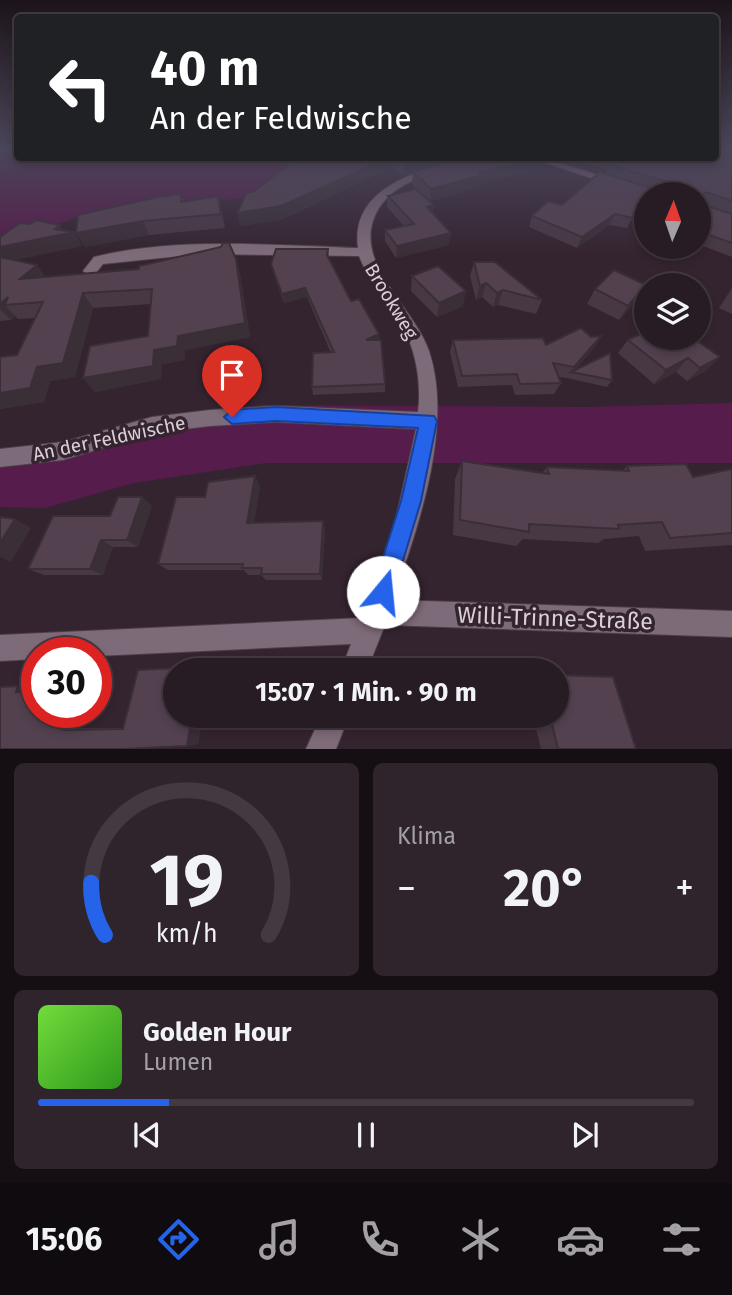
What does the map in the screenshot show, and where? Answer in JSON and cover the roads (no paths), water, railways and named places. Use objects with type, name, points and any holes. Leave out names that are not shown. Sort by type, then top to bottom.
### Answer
[{"type":"street","name":"Brookweg","points":[[359,658],[374,621],[411,501],[428,421],[429,390],[420,348],[408,324],[373,273],[365,252],[365,224],[371,211],[388,191],[400,184]]},
{"type":"street","points":[[90,271],[99,260],[155,250],[222,247],[365,252]]},
{"type":"street","name":"An der Feldwische","points":[[0,458],[63,451],[152,425],[210,418],[276,414],[428,421]]},
{"type":"street","name":"Willi-Trinne-Straße","points":[[0,648],[374,621],[732,624]]},
{"type":"street","points":[[321,749],[330,728]]}]
